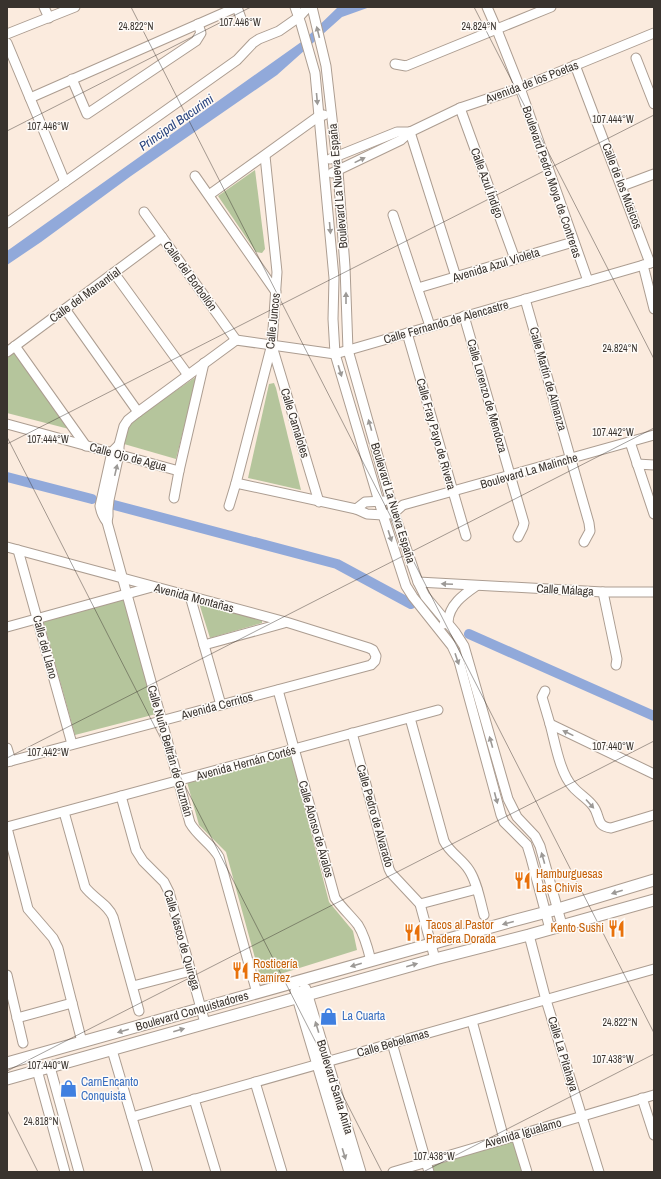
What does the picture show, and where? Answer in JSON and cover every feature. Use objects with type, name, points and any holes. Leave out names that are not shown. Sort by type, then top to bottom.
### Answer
[{"type":"street","points":[[44,7],[49,18]]},
{"type":"street","points":[[7,34],[75,7]]},
{"type":"street","points":[[30,98],[237,7],[242,21]]},
{"type":"street","name":"Boulevard La Nueva España","points":[[295,7],[315,73],[334,278],[333,319],[335,354],[383,515],[406,586],[412,597],[452,646],[459,661],[499,811],[504,822],[527,845],[550,929]]},
{"type":"street","name":"Boulevard Pedro Moya de Contreras","points":[[487,7],[520,88],[588,282]]},
{"type":"street","points":[[395,64],[406,66],[551,7]]},
{"type":"street","points":[[7,223],[237,60],[253,43],[300,20],[311,9]]},
{"type":"street","name":"Boulevard La Nueva España","points":[[311,9],[326,66],[338,171],[346,268],[348,350],[394,512],[418,582],[425,596],[456,632],[464,646],[508,799],[512,809],[535,836],[540,846],[562,925]]},
{"type":"street","points":[[72,79],[87,114],[196,41],[201,33],[198,24]]},
{"type":"street","name":"Avenida de los Poetas","points":[[325,176],[401,140],[410,132],[460,108],[520,88],[654,33]]},
{"type":"street","points":[[7,43],[65,182]]},
{"type":"street","points":[[636,58],[654,104]]},
{"type":"street","name":"Calle de los Músicos","points":[[575,65],[622,186],[649,263],[654,309]]},
{"type":"street","name":"Calle Azul Índigo","points":[[460,108],[515,259]]},
{"type":"street","points":[[209,195],[319,116],[331,114]]},
{"type":"street","name":"Avenida de los Poetas","points":[[324,162],[397,132],[410,132]]},
{"type":"street","points":[[410,132],[456,277]]},
{"type":"street","name":"Calle Juncos","points":[[229,506],[272,344],[277,272],[265,156]]},
{"type":"street","points":[[622,186],[654,174]]},
{"type":"street","points":[[195,176],[276,292]]},
{"type":"street","name":"Calle del Borbollón","points":[[144,212],[236,340]]},
{"type":"street","points":[[393,216],[430,326]]},
{"type":"street","name":"Calle del Manantial","points":[[7,352],[162,237]]},
{"type":"street","name":"Avenida Azul Violeta","points":[[418,288],[574,242]]},
{"type":"street","name":"Calle Fernando de Alencastre","points":[[236,340],[335,354],[464,316],[588,282],[649,263]]},
{"type":"street","points":[[114,273],[188,375]]},
{"type":"street","name":"Calle Martín de Almanza","points":[[525,299],[590,523],[590,531],[584,542]]},
{"type":"street","points":[[66,309],[138,412]]},
{"type":"street","name":"Calle Lorenzo de Mendoza","points":[[464,316],[509,476],[524,522],[518,537]]},
{"type":"street","name":"Calle Fray Payo de Rivera","points":[[407,333],[466,536]]},
{"type":"street","name":"Calle Nuño Beltrán de Guzmán","points":[[236,340],[128,420],[124,426],[116,450],[107,522],[190,824],[197,834],[216,851],[219,857],[257,993]]},
{"type":"street","name":"Calle Camalotes","points":[[272,344],[319,502]]},
{"type":"street","points":[[15,346],[86,446]]},
{"type":"street","points":[[174,498],[204,363]]},
{"type":"street","name":"Calle Ojo de Agua","points":[[7,424],[86,446],[116,450],[179,471]]},
{"type":"street","name":"Boulevard La Malinche","points":[[394,512],[403,505],[654,435]]},
{"type":"street","points":[[630,442],[654,514]]},
{"type":"street","points":[[637,464],[654,465]]},
{"type":"street","points":[[236,483],[356,509],[367,514],[383,515],[394,512]]},
{"type":"street","name":"Boulevard La Malinche","points":[[356,509],[365,502],[392,502],[403,505]]},
{"type":"street","name":"Avenida Montañas","points":[[7,547],[286,622],[369,648],[373,650],[376,656]]},
{"type":"street","name":"Calle del Llano","points":[[18,550],[72,744]]},
{"type":"street","name":"Calle Málaga","points":[[418,582],[603,592],[654,592]]},
{"type":"street","points":[[7,627],[153,586]]},
{"type":"street","points":[[437,627],[448,622],[450,611],[455,603],[461,596],[476,586]]},
{"type":"street","points":[[603,592],[617,659],[616,665]]},
{"type":"street","points":[[190,596],[221,705]]},
{"type":"street","points":[[204,645],[286,622]]},
{"type":"street","name":"Avenida Cerritos","points":[[9,761],[371,665],[375,661],[376,656]]},
{"type":"street","name":"Calle Alonso de Ávalos","points":[[278,690],[336,898],[340,905],[359,927],[371,961]]},
{"type":"street","points":[[544,692],[542,697],[564,775],[572,787],[594,807],[599,822],[602,826],[611,828],[654,815]]},
{"type":"street","name":"Avenida Hernán Cortés","points":[[7,828],[438,710]]},
{"type":"street","points":[[410,718],[444,841],[449,849],[468,868],[472,875],[484,915]]},
{"type":"street","points":[[550,724],[654,774]]},
{"type":"street","name":"Calle Pedro de Alvarado","points":[[352,734],[389,869],[420,904],[435,959]]},
{"type":"street","points":[[7,748],[9,761]]},
{"type":"street","name":"Calle Vasco de Quiroga","points":[[121,796],[136,850],[143,861],[167,887],[205,1023]]},
{"type":"street","points":[[64,812],[85,887],[111,912],[113,917],[139,1011]]},
{"type":"street","points":[[7,828],[28,909],[56,943],[82,1042]]},
{"type":"street","name":"Boulevard Conquistadores","points":[[7,1063],[431,944],[558,910],[654,880]]},
{"type":"street","points":[[420,904],[477,889]]},
{"type":"street","name":"Boulevard Conquistadores","points":[[7,1079],[435,959],[654,900]]},
{"type":"street","name":"Calle La Pitahaya","points":[[528,935],[546,1000],[599,1172]]},
{"type":"street","name":"Calle Bebelamas","points":[[132,1117],[654,969]]},
{"type":"street","points":[[133,986],[191,971]]},
{"type":"street","points":[[7,976],[23,1044]]},
{"type":"street","name":"Boulevard Santa Anita","points":[[298,981],[322,1063],[350,1172]]},
{"type":"street","points":[[17,1018],[72,1003]]},
{"type":"street","points":[[472,1021],[504,1139]]},
{"type":"street","points":[[392,1043],[429,1172]]},
{"type":"street","points":[[112,1050],[148,1172]]},
{"type":"street","name":"Boulevard Santa Anita","points":[[322,1063],[360,1172]]},
{"type":"street","points":[[50,1067],[79,1172]]},
{"type":"street","points":[[37,1070],[65,1172]]},
{"type":"street","points":[[255,1082],[282,1172]]},
{"type":"street","name":"Avenida Igualamo","points":[[392,1172],[654,1095]]},
{"type":"street","points":[[642,1098],[654,1135]]},
{"type":"street","points":[[194,1099],[216,1172]]},
{"type":"street","points":[[56,1140],[69,1136]]},
{"type":"street","points":[[516,1136],[527,1172]]},
{"type":"green space","points":[[255,170],[265,249],[262,253],[256,252],[218,196]]},
{"type":"green space","points":[[14,349],[69,429],[7,413],[7,355]]},
{"type":"green space","points":[[197,376],[176,459],[124,444],[129,423]]},
{"type":"green space","points":[[274,383],[301,490],[248,478],[269,384]]},
{"type":"green space","points":[[123,597],[156,714],[75,735],[43,620]]},
{"type":"green space","points":[[199,603],[262,620],[262,623],[210,638]]},
{"type":"green space","points":[[291,755],[329,902],[353,931],[357,950],[261,980],[226,852],[199,825],[187,782]]},
{"type":"green space","points":[[513,1141],[523,1172],[434,1172],[432,1166]]},
{"type":"water","points":[[338,7],[370,7],[342,17],[277,75],[131,176],[7,265],[7,251],[304,40]]},
{"type":"waterway","points":[[7,477],[92,499]]},
{"type":"waterway","points":[[114,505],[337,564],[411,604]]},
{"type":"waterway","points":[[469,634],[654,716]]},
{"type":"place","name":"Hamburguesas Las Chivis","points":[[523,881]]},
{"type":"place","name":"Kento Sushi","points":[[617,928]]},
{"type":"place","name":"Tacos al Pastor Pradera Dorada","points":[[413,932]]},
{"type":"place","name":"Rosticería Ramírez","points":[[240,971]]},
{"type":"place","name":"La Cuarta","points":[[329,1016]]},
{"type":"place","name":"CarnEncanto Conquista","points":[[68,1089]]},
{"type":"water label","name":"Principal Bacurimi","points":[[176,122]]}]
